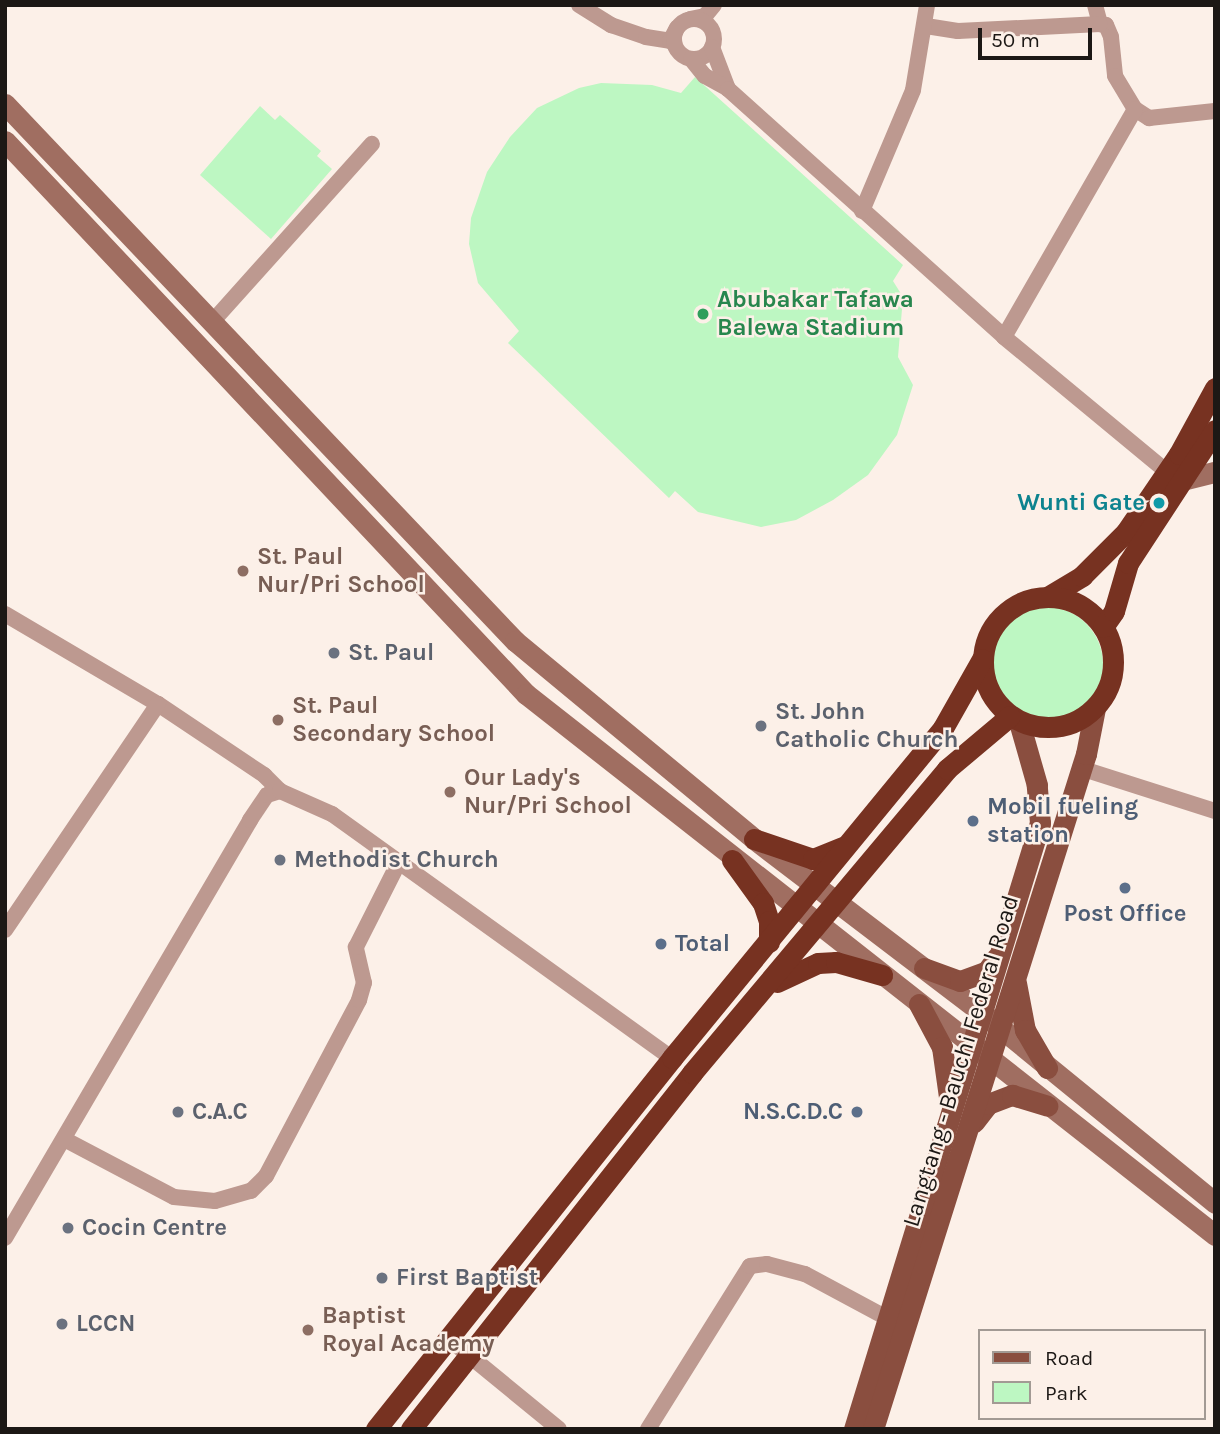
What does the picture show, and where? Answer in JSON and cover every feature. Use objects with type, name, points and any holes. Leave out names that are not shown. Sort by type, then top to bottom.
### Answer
[{"type":"highway","points":[[1103,627],[1114,611],[1128,562],[1215,388]]},
{"type":"highway","points":[[376,1429],[672,1058],[943,728],[982,659],[992,627],[1003,614],[1017,604],[1049,596],[1104,558],[1177,468],[1209,450],[1215,430]]},
{"type":"highway","points":[[982,659],[988,691],[1015,719],[1035,727],[1067,725],[1095,708],[1107,690],[1113,669],[1103,627],[1080,604],[1049,596]]},
{"type":"highway","points":[[411,1429],[758,995],[947,769],[1015,719]]},
{"type":"highway","points":[[754,839],[813,859],[830,855],[850,842]]},
{"type":"highway","points":[[733,860],[763,903],[769,920],[769,942]]},
{"type":"highway","points":[[758,995],[799,969],[818,963],[836,962],[882,975]]},
{"type":"main road","name":"Langtang - Bauchi Federal Road","points":[[873,1429],[1080,768],[1095,708]]},
{"type":"main road","name":"Langtang - Bauchi Federal Road","points":[[854,1429],[1040,823],[1037,785],[1015,719]]},
{"type":"main road","points":[[924,968],[947,979],[974,978],[987,971],[1000,953]]},
{"type":"main road","points":[[1015,974],[1022,1022],[1047,1068]]},
{"type":"main road","points":[[919,1004],[942,1047],[948,1118]]},
{"type":"main road","points":[[963,1142],[979,1113],[999,1098],[1025,1096],[1047,1106]]},
{"type":"street","points":[[579,5],[611,25],[646,37],[670,41],[682,24],[705,16],[716,5]]},
{"type":"street","points":[[705,22],[716,5]]},
{"type":"street","points":[[862,211],[913,90],[926,26],[927,5]]},
{"type":"street","points":[[1095,5],[1100,24]]},
{"type":"street","points":[[682,24],[705,22]]},
{"type":"street","points":[[705,22],[713,33],[712,47],[728,89]]},
{"type":"street","points":[[646,37],[667,50],[675,45],[682,24]]},
{"type":"street","points":[[926,26],[958,31],[1106,25],[1111,37],[1115,76],[1135,109],[1149,117],[1215,111]]},
{"type":"street","points":[[675,45],[705,76],[728,89],[1004,337],[1177,468],[1215,472]]},
{"type":"street","points":[[691,59],[704,56],[712,47]]},
{"type":"street","points":[[5,104],[515,641],[754,839],[981,1012],[1215,1203]]},
{"type":"street","points":[[1004,337],[1135,109]]},
{"type":"street","points":[[5,141],[192,336],[481,651],[562,724],[1215,1235]]},
{"type":"street","points":[[213,321],[372,144]]},
{"type":"street","points":[[5,614],[158,704],[264,775],[280,791],[332,814],[672,1058]]},
{"type":"street","points":[[5,929],[158,704]]},
{"type":"street","points":[[1080,768],[1215,811]]},
{"type":"street","points":[[6,1235],[250,820],[267,795],[280,791]]},
{"type":"street","points":[[64,1139],[174,1197],[215,1201],[251,1191],[266,1176],[359,1000],[364,983],[356,947],[399,862]]},
{"type":"street","points":[[648,1429],[750,1266],[767,1264],[805,1274],[887,1318]]},
{"type":"street","points":[[449,1339],[559,1429]]},
{"type":"green space","name":"Abubakar Tafawa Balewa Stadium","points":[[695,77],[903,265],[893,281],[903,297],[898,357],[913,385],[897,435],[868,475],[833,500],[796,520],[761,527],[698,512],[675,491],[669,498],[508,343],[519,331],[478,283],[469,244],[471,218],[487,172],[510,137],[537,108],[579,88],[601,83],[652,85],[681,93]]},
{"type":"green space","points":[[260,106],[275,120],[280,115],[321,151],[317,156],[332,169],[271,239],[200,175]]},
{"type":"green space","points":[[1046,607],[1068,612],[1086,624],[1098,642],[1103,664],[1098,686],[1086,704],[1068,716],[1046,721],[1024,716],[1006,704],[994,686],[989,664],[994,642],[1006,624],[1024,612]]},
{"type":"place","name":"Abubakar Tafawa Balewa Stadium","points":[[703,314]]},
{"type":"place","name":"Wunti Gate","points":[[1159,503]]},
{"type":"place","name":"St. Paul Nur/Pri School","points":[[243,571]]},
{"type":"place","name":"St. Paul","points":[[334,653]]},
{"type":"place","name":"St. Paul Secondary School","points":[[278,720]]},
{"type":"place","name":"St. John Catholic Church","points":[[761,726]]},
{"type":"place","name":"Our Lady's Nur/Pri School","points":[[450,792]]},
{"type":"place","name":"Mobil fueling station","points":[[973,821]]},
{"type":"place","name":"Methodist Church","points":[[280,860]]},
{"type":"place","name":"Post Office","points":[[1125,888]]},
{"type":"place","name":"Total","points":[[661,944]]},
{"type":"place","name":"C.A.C","points":[[178,1112]]},
{"type":"place","name":"N.S.C.D.C","points":[[857,1112]]},
{"type":"place","name":"Cocin Centre","points":[[68,1228]]},
{"type":"place","name":"First Baptist","points":[[382,1278]]},
{"type":"place","name":"LCCN","points":[[62,1324]]},
{"type":"place","name":"Baptist Royal Academy","points":[[308,1330]]}]
